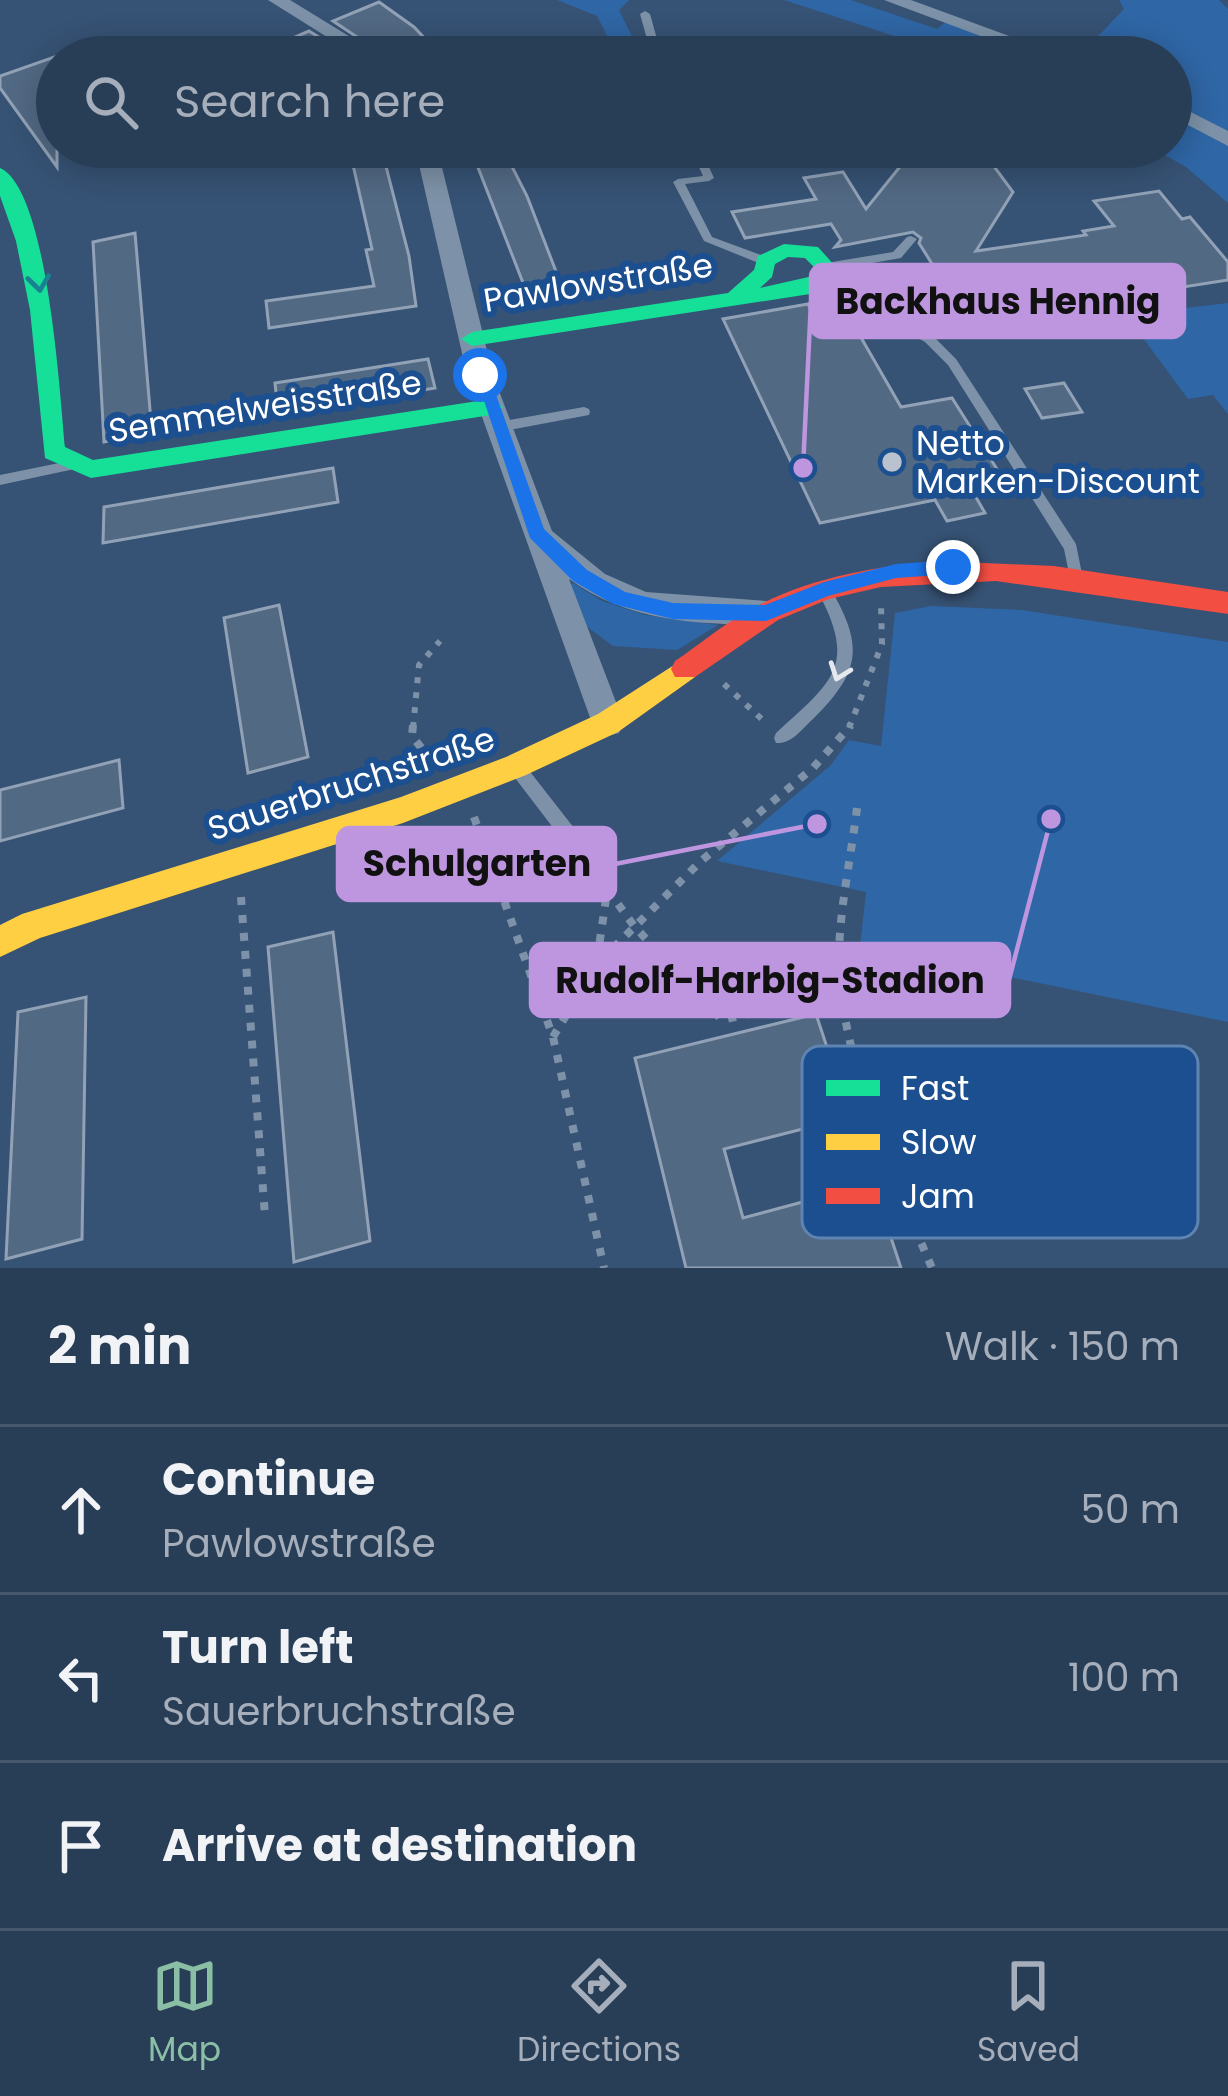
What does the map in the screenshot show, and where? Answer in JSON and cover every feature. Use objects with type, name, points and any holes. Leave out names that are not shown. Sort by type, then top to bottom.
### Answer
[{"type":"street","points":[[277,0],[338,36]]},
{"type":"street","points":[[893,0],[996,36]]},
{"type":"street","points":[[1192,120],[1228,140]]},
{"type":"street","name":"Pawlowstraße","points":[[431,168],[495,417],[608,723]]},
{"type":"street","points":[[0,174],[32,240],[63,459]]},
{"type":"street","name":"Pawlowstraße","points":[[472,339],[810,287],[825,273],[818,256],[784,250],[765,261],[765,272],[736,297]]},
{"type":"street","name":"Semmelweisstraße","points":[[63,459],[91,469],[495,417]]},
{"type":"street","name":"Sauerbruchstraße","points":[[536,533],[580,575],[620,598],[673,611],[766,613],[832,601],[896,571],[953,567],[1076,579],[1228,602]]},
{"type":"street","name":"Sauerbruchstraße","points":[[0,942],[33,926],[403,810],[516,766],[608,723],[766,613]]},
{"type":"lane","points":[[645,14],[651,36]]},
{"type":"lane","name":"Pawlowstraße","points":[[704,168],[709,178],[678,182],[708,239],[765,261]]},
{"type":"lane","name":"Pawlowstraße","points":[[825,273],[897,255],[911,239]]},
{"type":"lane","name":"Pawlowstraße","points":[[825,273],[910,328],[952,362],[1019,460],[1071,548],[1076,579]]},
{"type":"lane","points":[[910,328],[953,318]]},
{"type":"lane","points":[[495,417],[584,412]]},
{"type":"lane","points":[[0,480],[63,459]]},
{"type":"lane","points":[[782,738],[831,693],[846,669],[847,639],[832,601]]},
{"type":"lane","points":[[516,766],[586,857]]},
{"type":"path","points":[[553,1036],[597,964],[701,861],[814,768],[851,726],[882,644],[880,602],[832,601]]},
{"type":"path","points":[[440,641],[419,665],[412,736],[440,773]]},
{"type":"path","points":[[700,662],[814,768]]},
{"type":"path","points":[[465,803],[483,832],[553,1036],[604,1268]]},
{"type":"path","points":[[854,1046],[841,993],[840,956],[856,808]]},
{"type":"path","points":[[586,857],[634,926],[722,1020],[841,993]]},
{"type":"path","points":[[238,859],[265,1216]]},
{"type":"path","points":[[597,964],[607,892]]},
{"type":"path","points":[[919,1238],[932,1268]]},
{"type":"shaded area","points":[[557,0],[629,0],[619,10],[632,36],[607,36],[597,16]]},
{"type":"shaded area","points":[[784,0],[851,0],[937,29],[946,22],[984,36],[895,36]]},
{"type":"shaded area","points":[[1119,0],[1219,0],[1228,9],[1228,203],[1187,168],[1192,168],[1192,36],[1098,36],[1124,9]]},
{"type":"shaded area","points":[[1228,303],[1228,414],[1213,395],[1188,399],[1126,315]]},
{"type":"shaded area","points":[[573,583],[602,601],[645,615],[718,625],[677,650],[613,646],[586,626]]},
{"type":"shaded area","points":[[931,606],[1022,610],[1228,642],[1228,1022],[860,946],[866,892],[717,861],[831,765],[849,740],[881,746],[895,613]]},
{"type":"building","points":[[379,2],[422,36],[356,36],[333,21]]},
{"type":"building","points":[[36,63],[36,138],[0,88],[0,76]]},
{"type":"building","points":[[354,168],[386,168],[409,256],[416,306],[269,328],[266,301],[374,286],[366,250],[372,249]]},
{"type":"building","points":[[478,168],[513,168],[562,287],[527,293]]},
{"type":"building","points":[[899,168],[995,168],[1013,192],[976,251],[1086,235],[1083,231],[1114,226],[1094,201],[1159,191],[1182,219],[1190,217],[1228,262],[1228,280],[1164,290],[1147,267],[952,296],[919,243],[921,238],[913,232],[835,247],[841,240],[831,224],[745,238],[732,212],[816,199],[804,178],[843,172],[866,209]]},
{"type":"building","points":[[135,233],[152,433],[104,442],[93,242]]},
{"type":"building","points":[[808,304],[813,314],[844,308],[901,407],[952,398],[1007,485],[973,492],[985,513],[947,521],[935,500],[820,523],[723,319]]},
{"type":"building","points":[[428,359],[435,388],[278,413],[275,383]]},
{"type":"building","points":[[1064,383],[1082,412],[1042,418],[1025,389]]},
{"type":"building","points":[[333,468],[338,502],[103,543],[104,507]]},
{"type":"building","points":[[279,605],[308,757],[248,773],[224,618]]},
{"type":"building","points":[[119,760],[123,808],[0,841],[0,790]]},
{"type":"building","points":[[333,932],[370,1241],[294,1262],[268,947]]},
{"type":"building","points":[[86,997],[82,1239],[6,1259],[18,1012]]},
{"type":"building","points":[[816,1014],[827,1046],[802,1046],[802,1129],[724,1149],[743,1218],[802,1202],[802,1238],[891,1238],[901,1268],[686,1268],[635,1058]]},
{"type":"traffic: fast","points":[[0,174],[35,275],[53,452],[91,469],[491,407]]},
{"type":"traffic: fast","points":[[472,339],[810,287],[823,279],[826,267],[811,252],[784,250],[765,261],[765,272],[736,297]]},
{"type":"traffic: slow","points":[[0,942],[33,925],[403,810],[516,766],[608,723],[685,669]]},
{"type":"traffic: jam","points":[[685,669],[769,612],[825,590],[881,576],[996,571],[1228,603]]},
{"type":"place","name":"Netto Marken-Discount","points":[[892,462]]},
{"type":"place","name":"Backhaus Hennig","points":[[803,468]]},
{"type":"place","name":"Rudolf-Harbig-Stadion","points":[[1051,819]]},
{"type":"place","name":"Schulgarten","points":[[817,824]]},
{"type":"route","points":[[480,375],[536,533],[580,575],[620,598],[673,611],[766,613],[824,590],[896,571],[953,567]]}]
